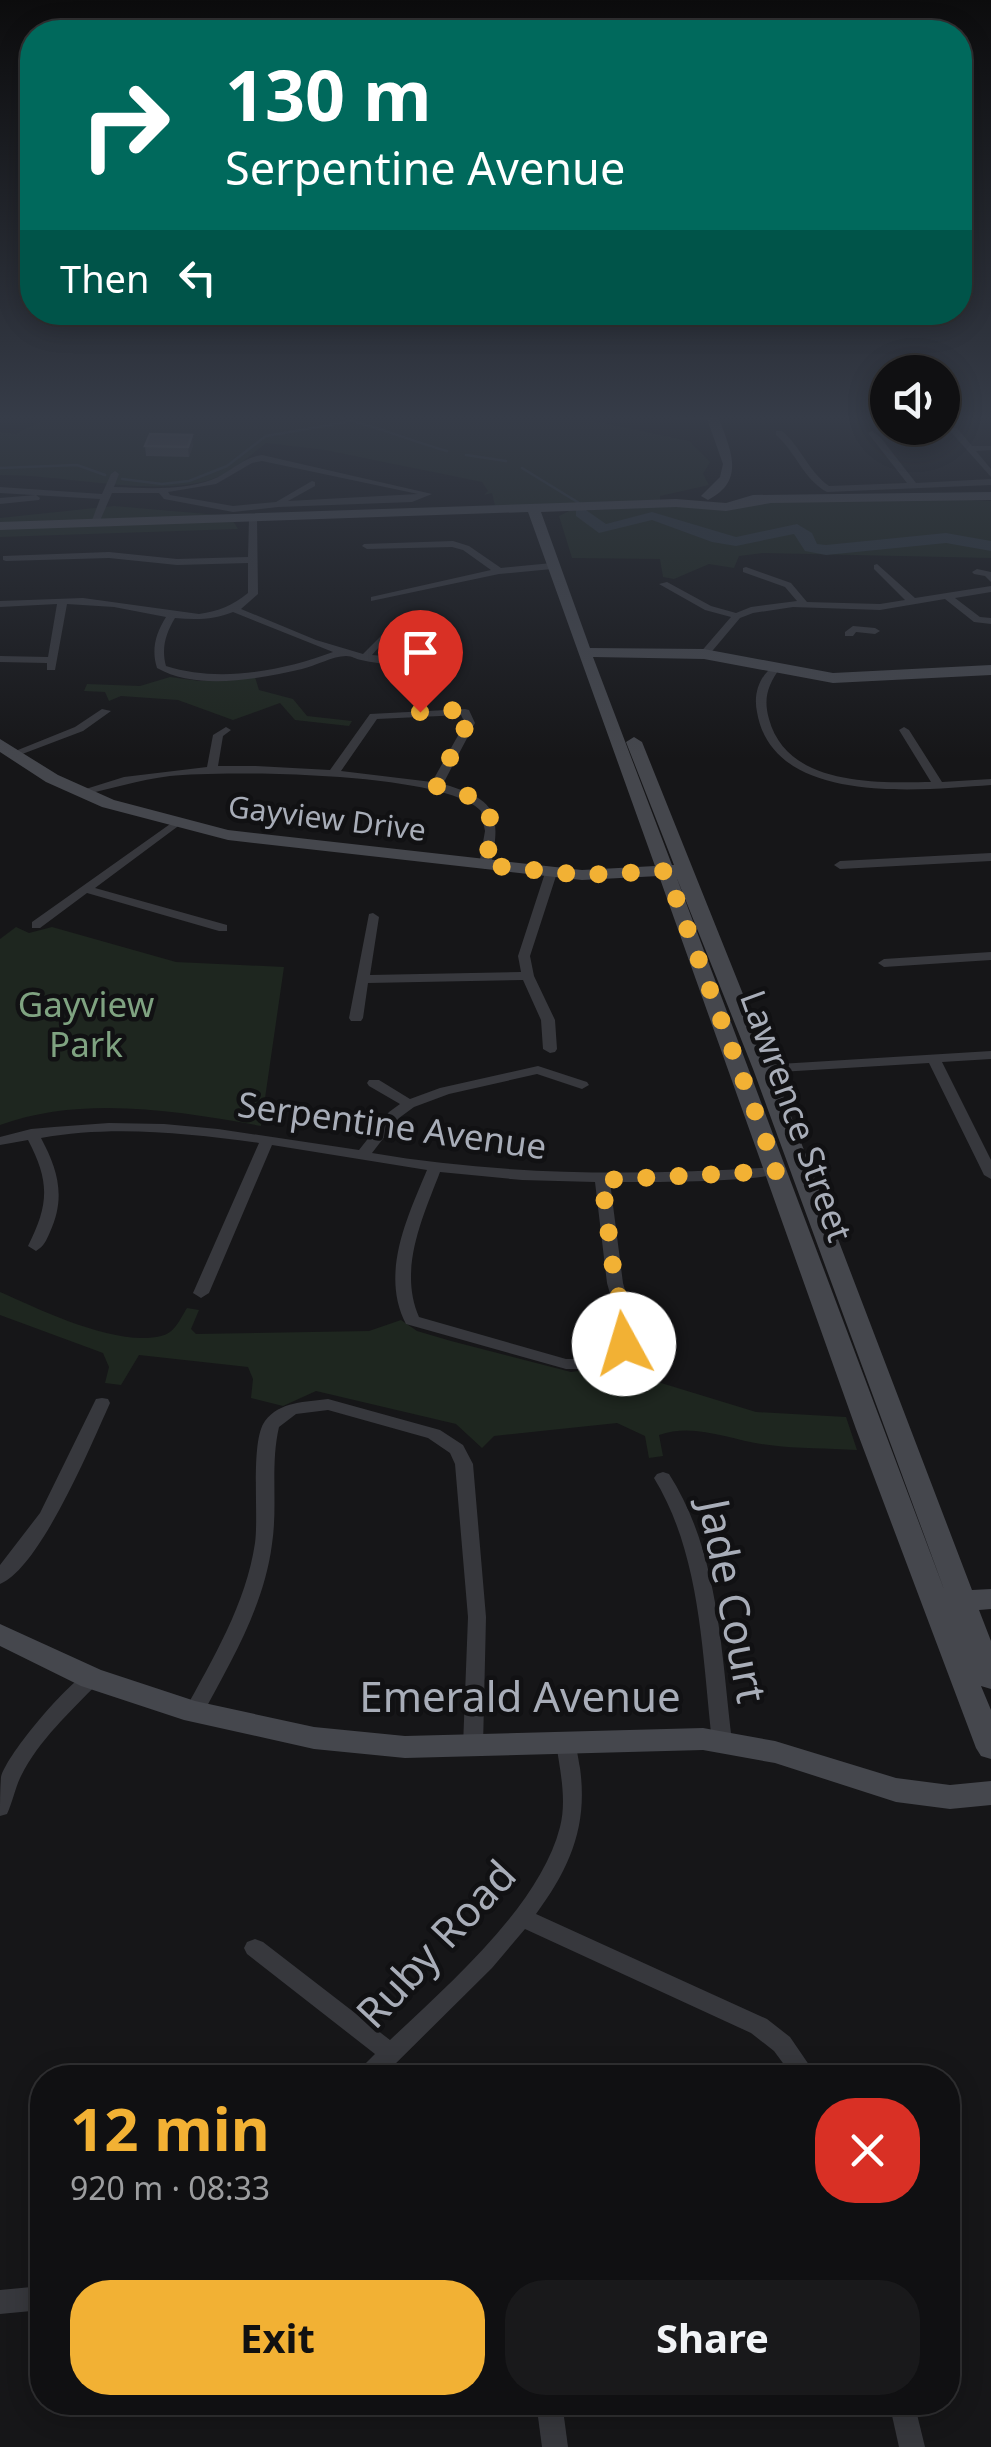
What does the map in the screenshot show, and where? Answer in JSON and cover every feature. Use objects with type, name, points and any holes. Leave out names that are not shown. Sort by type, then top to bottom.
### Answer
[{"type":"main road","name":"Lawrence Street","points":[[547,530],[752,1069],[869,1429],[949,1602],[991,1678]]},
{"type":"main road","points":[[592,652],[704,654],[860,679],[991,670]]},
{"type":"main road","name":"Gayview Drive","points":[[6,749],[80,793],[173,825],[289,845],[552,873],[675,871]]},
{"type":"main road","points":[[949,1602],[991,1598]]},
{"type":"main road","name":"Lawrence Street","points":[[949,1602],[991,1748]]},
{"type":"main road","name":"Emerald Avenue","points":[[0,1634],[91,1678],[194,1712],[314,1738],[405,1746],[474,1746],[668,1737],[775,1752],[896,1790],[950,1797],[991,1793]]},
{"type":"street","points":[[0,604],[102,602],[172,616],[231,608],[253,594],[253,530]]},
{"type":"street","points":[[366,546],[453,544],[466,548],[500,571]]},
{"type":"street","points":[[6,558],[109,555],[161,561],[254,560]]},
{"type":"street","points":[[374,600],[500,571],[559,565]]},
{"type":"street","points":[[877,567],[913,602]]},
{"type":"street","points":[[746,570],[788,585],[805,604]]},
{"type":"street","points":[[664,584],[708,608],[737,616],[771,606],[805,604],[880,608],[991,589]]},
{"type":"street","points":[[946,594],[976,620]]},
{"type":"street","points":[[0,659],[52,664],[62,602]]},
{"type":"street","points":[[845,607],[851,631],[875,631]]},
{"type":"street","points":[[231,608],[340,653],[364,658],[420,659],[454,650]]},
{"type":"street","points":[[172,616],[162,633],[158,659],[162,668],[174,673],[200,676],[293,669],[340,653]]},
{"type":"street","points":[[704,654],[737,616]]},
{"type":"street","points":[[962,627],[976,620],[991,621]]},
{"type":"street","points":[[364,658],[382,638]]},
{"type":"street","points":[[775,668],[758,695],[768,735],[783,755],[812,771],[854,783],[892,787],[991,782]]},
{"type":"street","points":[[462,710],[473,697]]},
{"type":"street","points":[[333,774],[374,716],[462,710],[468,714],[470,723],[436,786]]},
{"type":"street","points":[[6,749],[79,729],[106,711]]},
{"type":"street","points":[[212,766],[218,735],[226,730]]},
{"type":"street","points":[[904,730],[938,786]]},
{"type":"street","points":[[80,793],[144,775],[212,766],[436,786],[470,797],[489,812],[494,828],[485,865]]},
{"type":"street","points":[[36,925],[173,825]]},
{"type":"street","points":[[840,866],[991,857]]},
{"type":"street","points":[[550,1049],[548,1020],[528,976],[526,943],[552,873]]},
{"type":"street","points":[[86,889],[223,928]]},
{"type":"street","points":[[356,1018],[373,917]]},
{"type":"street","points":[[884,963],[991,956]]},
{"type":"street","points":[[365,979],[528,976]]},
{"type":"street","points":[[752,1069],[991,1054]]},
{"type":"street","points":[[933,1058],[991,1175]]},
{"type":"street","points":[[363,1155],[382,1126],[410,1104],[445,1091],[538,1070],[582,1085]]},
{"type":"street","points":[[374,1084],[410,1104]]},
{"type":"street","name":"Serpentine Avenue","points":[[0,1141],[109,1126],[194,1130],[435,1166],[602,1180],[788,1171]]},
{"type":"street","points":[[31,1134],[52,1178],[55,1199],[36,1246]]},
{"type":"street","points":[[201,1293],[267,1140]]},
{"type":"street","points":[[435,1166],[411,1235],[405,1268],[402,1296],[412,1320],[577,1365],[610,1357],[626,1336],[602,1180]]},
{"type":"street","points":[[0,1578],[35,1540],[48,1519],[102,1403]]},
{"type":"street","points":[[194,1712],[254,1585],[264,1543],[272,1425],[291,1409],[328,1404],[434,1434],[457,1449],[464,1464],[477,1617],[474,1746]]},
{"type":"street","name":"Jade Court","points":[[664,1478],[682,1506],[716,1664],[722,1742]]},
{"type":"street","points":[[0,1808],[23,1758],[91,1678]]},
{"type":"street","name":"Ruby Road","points":[[378,2065],[523,1918],[548,1883],[570,1824],[573,1793],[566,1743]]},
{"type":"street","points":[[523,1918],[759,2026],[782,2044],[798,2065]]},
{"type":"street","points":[[255,1948],[390,2053]]},
{"type":"street","points":[[0,2302],[30,2299]]},
{"type":"street","points":[[551,2415],[555,2447]]},
{"type":"street","points":[[903,2415],[912,2447]]},
{"type":"green space","points":[[0,530],[202,530],[0,537]]},
{"type":"green space","points":[[563,530],[991,530],[991,558],[763,553],[739,556],[734,568],[709,564],[674,579],[663,577],[660,559],[572,558]]},
{"type":"green space","points":[[170,677],[200,681],[255,677],[259,690],[293,699],[307,716],[352,721],[349,726],[295,720],[280,703],[233,720],[178,700],[121,696],[109,701],[105,692],[84,691],[87,684],[140,686]]},
{"type":"green space","name":"Gayview Park","points":[[16,927],[29,933],[52,927],[176,962],[284,967],[261,1126],[164,1111],[97,1108],[64,1110],[0,1125],[0,939]]},
{"type":"green space","points":[[0,1292],[79,1325],[143,1338],[170,1332],[187,1308],[199,1310],[191,1329],[196,1334],[369,1331],[401,1320],[417,1331],[571,1372],[600,1368],[635,1375],[756,1412],[846,1417],[857,1450],[780,1446],[686,1431],[659,1435],[663,1456],[649,1458],[645,1436],[617,1423],[494,1436],[482,1448],[456,1424],[316,1391],[283,1406],[251,1398],[253,1379],[248,1367],[139,1355],[121,1385],[105,1383],[109,1367],[103,1353],[0,1315]]},
{"type":"waterway","points":[[694,530],[727,541],[745,541],[786,530]]},
{"type":"waterway","points":[[799,530],[807,536],[810,548],[826,550],[946,538],[991,546]]},
{"type":"route","points":[[420,712],[459,710],[470,718],[436,786],[470,797],[489,812],[494,828],[485,865],[582,875],[666,871],[777,1171],[602,1180],[615,1283],[627,1326],[624,1344]]}]
